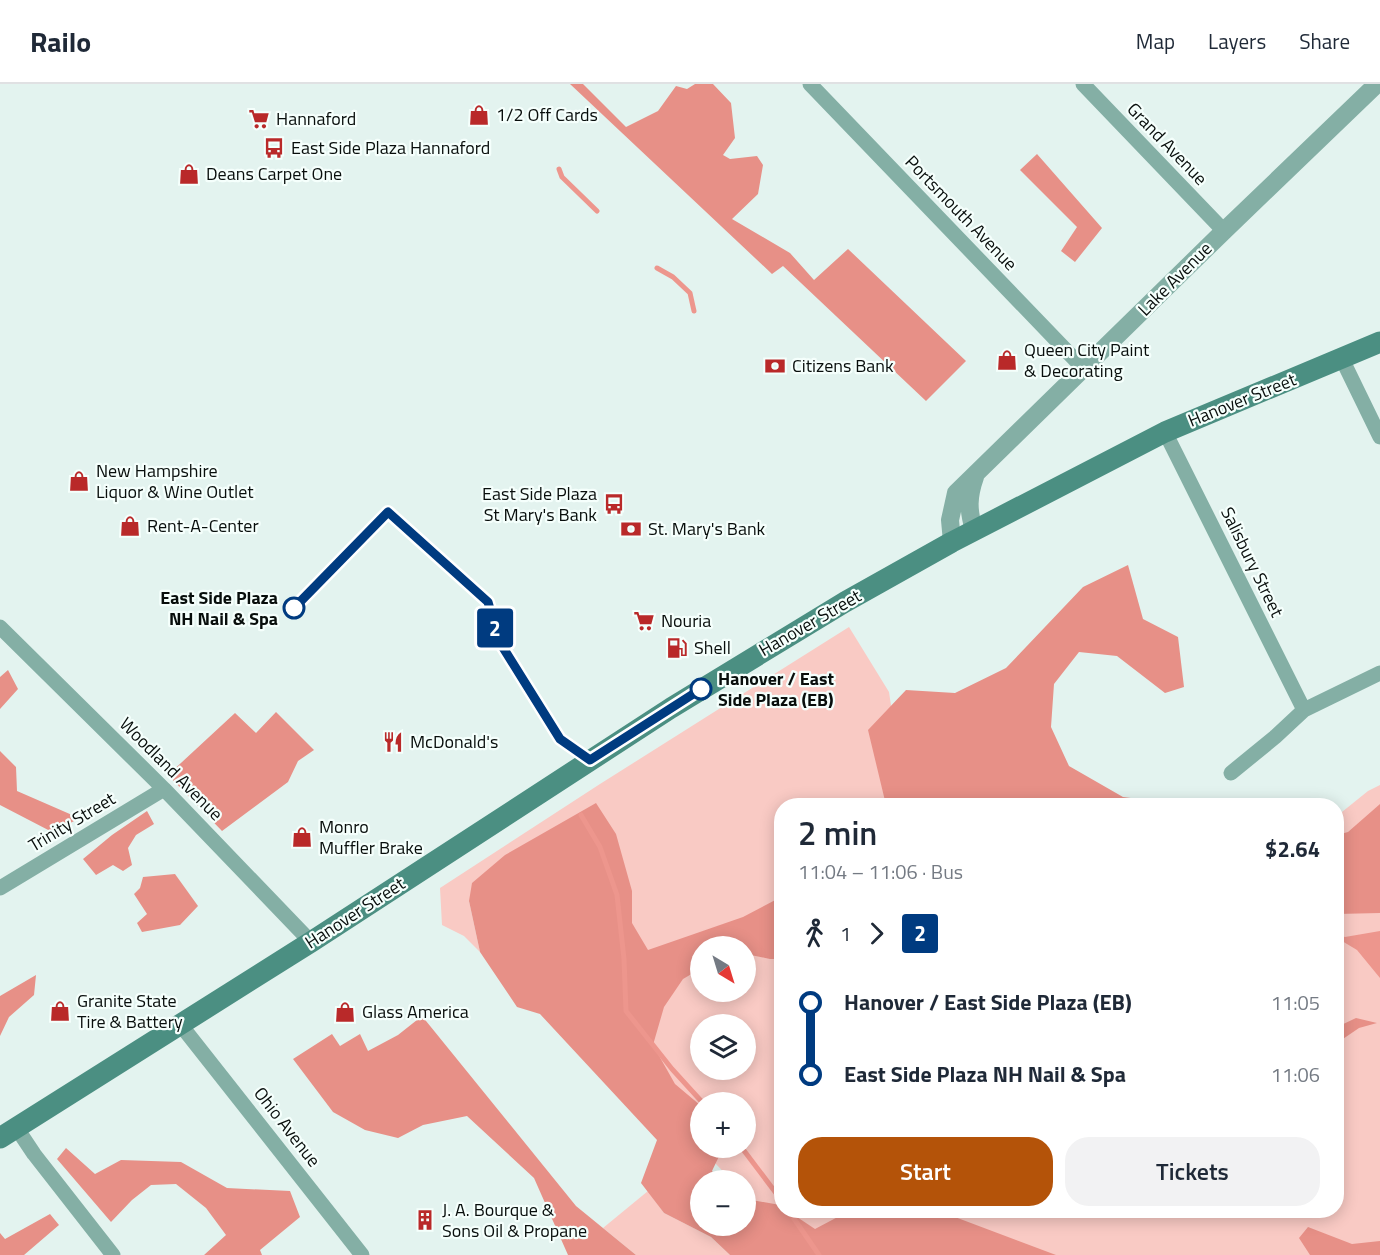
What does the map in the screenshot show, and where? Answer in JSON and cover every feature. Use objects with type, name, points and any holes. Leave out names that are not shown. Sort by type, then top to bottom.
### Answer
[{"type":"main road","name":"Hanover Street","points":[[8,1132],[311,942],[738,666],[952,542],[1083,472],[1165,432],[1380,342]]},
{"type":"street","name":"Portsmouth Avenue","points":[[810,84],[1084,369]]},
{"type":"street","name":"Grand Avenue","points":[[1083,84],[1224,231]]},
{"type":"street","name":"Lake Avenue","points":[[952,542],[950,520],[956,494],[1366,88]]},
{"type":"street","points":[[1342,359],[1380,437]]},
{"type":"street","name":"Salisbury Street","points":[[1165,432],[1304,710]]},
{"type":"street","points":[[974,530],[968,506],[969,492],[976,475]]},
{"type":"street","name":"Woodland Avenue","points":[[0,627],[164,789],[311,942]]},
{"type":"street","points":[[1231,773],[1304,710],[1380,673]]},
{"type":"street","name":"Trinity Street","points":[[0,888],[164,789]]},
{"type":"street","name":"Ohio Avenue","points":[[180,1024],[362,1255]]},
{"type":"street","points":[[8,1132],[34,1154],[113,1255]]},
{"type":"shaded area","points":[[570,84],[583,84],[626,127],[658,111],[676,86],[687,89],[695,84],[713,84],[731,103],[735,138],[723,155],[730,159],[757,156],[763,165],[758,194],[732,219],[790,253],[814,280],[848,249],[966,361],[926,401],[783,266],[772,274]]},
{"type":"shaded area","points":[[1037,154],[1102,228],[1075,262],[1061,251],[1077,227],[1020,170]]},
{"type":"shaded area","points":[[1128,565],[1143,619],[1178,637],[1184,687],[1165,693],[1117,656],[1079,652],[1054,684],[1051,727],[1069,766],[1123,797],[1131,798],[884,798],[868,730],[906,690],[955,693],[1006,668],[1083,587]]},
{"type":"shaded area","points":[[849,627],[889,692],[905,798],[774,798],[774,1218],[1344,1218],[1344,810],[1368,791],[1380,785],[1380,1255],[810,1255],[756,1204],[756,1170],[722,1170],[710,1158],[756,1158],[756,1092],[690,1092],[690,1136],[469,901],[480,952],[464,936],[442,925],[440,888]]},
{"type":"shaded area","points":[[8,670],[18,689],[0,709],[0,677]]},
{"type":"shaded area","points":[[276,712],[314,750],[298,761],[288,782],[222,831],[168,775],[235,713],[256,733]]},
{"type":"shaded area","points":[[0,751],[16,767],[17,791],[79,818],[54,833],[0,805]]},
{"type":"shaded area","points":[[596,803],[616,834],[632,891],[632,923],[648,950],[743,917],[774,901],[774,959],[756,956],[756,936],[690,936],[690,975],[683,979],[664,1007],[653,1045],[675,1084],[690,1097],[690,1158],[718,1158],[712,1170],[690,1170],[690,1226],[664,1213],[641,1183],[657,1140],[540,1014],[517,1007],[480,952],[469,901],[472,883],[505,855]]},
{"type":"shaded area","points":[[1380,804],[1380,913],[1344,914],[1344,833]]},
{"type":"shaded area","points":[[147,811],[154,824],[136,835],[128,848],[132,865],[123,871],[113,865],[96,875],[83,859]]},
{"type":"shaded area","points":[[175,874],[198,906],[180,925],[142,932],[137,923],[147,914],[134,894],[140,888],[143,877]]},
{"type":"shaded area","points":[[1380,931],[1380,978],[1357,950],[1344,942],[1345,937]]},
{"type":"shaded area","points":[[36,975],[34,995],[9,1017],[0,1036],[0,996]]},
{"type":"shaded area","points":[[422,1016],[576,1206],[636,1255],[568,1255],[534,1178],[467,1116],[423,1125],[398,1138],[365,1130],[333,1112],[293,1059],[332,1034],[340,1046],[360,1034],[368,1051],[398,1035]]},
{"type":"shaded area","points":[[1356,1018],[1377,1023],[1359,1028],[1344,1038],[1344,1024]]},
{"type":"shaded area","points":[[66,1148],[95,1174],[121,1160],[181,1162],[227,1188],[290,1191],[300,1217],[260,1250],[262,1255],[204,1255],[226,1235],[206,1208],[176,1184],[151,1185],[132,1200],[111,1222],[57,1159]]},
{"type":"shaded area","points":[[648,1191],[664,1213],[690,1226],[690,1236],[709,1236],[730,1255],[636,1255],[603,1228]]},
{"type":"shaded area","points":[[756,1201],[774,1204],[774,1218],[798,1218],[815,1229],[836,1218],[958,1218],[1056,1255],[730,1255],[709,1236],[756,1236]]},
{"type":"shaded area","points":[[50,1214],[59,1225],[24,1255],[0,1255],[0,1233],[5,1239]]},
{"type":"shaded area","points":[[1308,1227],[1352,1244],[1380,1241],[1380,1255],[1310,1255],[1299,1238]]},
{"type":"waterway","points":[[559,169],[562,177],[597,211]]},
{"type":"waterway","points":[[657,268],[673,277],[690,293],[694,311]]},
{"type":"waterway","points":[[581,815],[600,847],[617,895],[624,959],[626,1011],[693,1092]]},
{"type":"waterway","points":[[750,1158],[774,1190]]},
{"type":"waterway","points":[[794,1218],[819,1255]]},
{"type":"bus line","name":"2","points":[[294,608],[388,512],[488,602],[499,641],[560,739],[590,760],[701,689]]},
{"type":"place","name":"1/2 Off Cards","points":[[479,115]]},
{"type":"place","name":"Hannaford","points":[[259,119]]},
{"type":"place","name":"East Side Plaza Hannaford","points":[[274,148]]},
{"type":"place","name":"Deans Carpet One","points":[[189,174]]},
{"type":"place","name":"Queen City Paint & Decorating","points":[[1007,360]]},
{"type":"place","name":"Citizens Bank","points":[[775,366]]},
{"type":"place","name":"New Hampshire Liquor & Wine Outlet","points":[[79,481]]},
{"type":"place","name":"East Side Plaza St Mary's Bank","points":[[614,504]]},
{"type":"place","name":"Rent-A-Center","points":[[130,526]]},
{"type":"place","name":"St. Mary's Bank","points":[[631,529]]},
{"type":"place","name":"East Side Plaza NH Nail & Spa","points":[[294,608]]},
{"type":"place","name":"Nouria","points":[[644,621]]},
{"type":"place","name":"Shell","points":[[677,648]]},
{"type":"place","name":"Hanover / East Side Plaza (EB)","points":[[701,689]]},
{"type":"place","name":"McDonald's","points":[[393,742]]},
{"type":"place","name":"Monro Muffler Brake","points":[[302,837]]},
{"type":"place","name":"Granite State Tire & Battery","points":[[60,1011]]},
{"type":"place","name":"Glass America","points":[[345,1012]]},
{"type":"place","name":"J. A. Bourque & Sons Oil & Propane","points":[[425,1220]]}]
